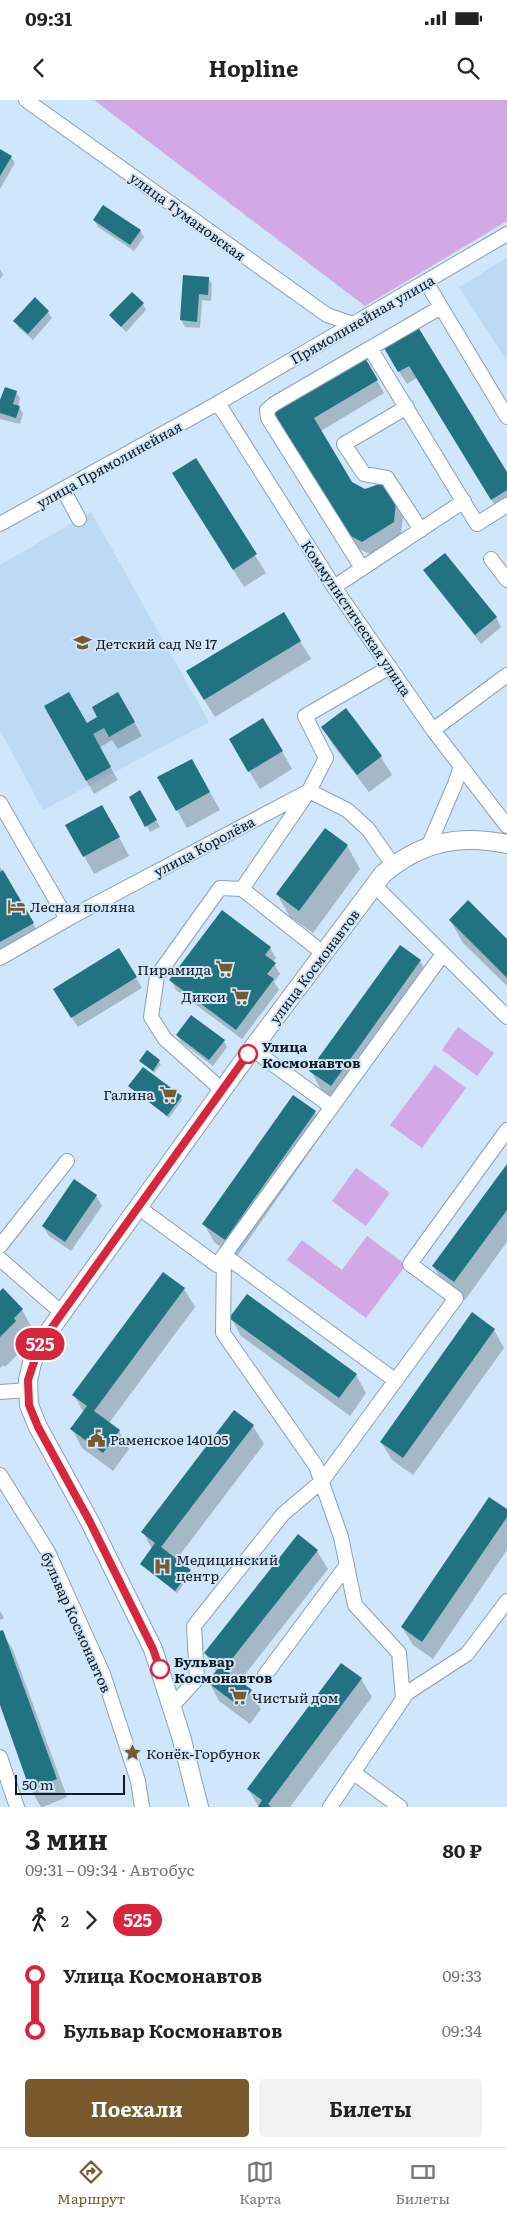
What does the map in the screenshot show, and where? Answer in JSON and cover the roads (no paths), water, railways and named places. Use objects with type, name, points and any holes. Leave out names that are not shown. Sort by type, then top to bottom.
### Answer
[{"type":"main road","name":"улица Космонавтов","points":[[199,1807],[172,1706],[153,1649],[90,1522],[38,1427],[29,1405],[28,1390],[32,1362],[40,1344],[138,1207],[374,885],[394,865],[429,845],[454,840],[484,839],[507,844]]},
{"type":"street","name":"улица Тумановская","points":[[26,100],[326,315],[353,324]]},
{"type":"street","name":"Прямолинейная улица","points":[[218,403],[507,234]]},
{"type":"street","points":[[426,282],[507,417]]},
{"type":"street","points":[[362,568],[268,418],[267,410],[274,404],[441,307]]},
{"type":"street","points":[[370,348],[477,524],[507,505]]},
{"type":"street","name":"улица Прямолинейная","points":[[0,524],[218,403]]},
{"type":"street","name":"Коммунистическая улица","points":[[218,403],[334,587],[433,730],[507,826]]},
{"type":"street","points":[[407,407],[344,444],[364,474],[387,478],[421,530]]},
{"type":"street","points":[[62,489],[79,519]]},
{"type":"street","points":[[334,587],[464,502]]},
{"type":"street","points":[[491,559],[507,580]]},
{"type":"street","points":[[242,889],[309,791],[326,758],[305,716],[390,667]]},
{"type":"street","points":[[433,730],[507,675]]},
{"type":"street","points":[[429,845],[461,766]]},
{"type":"street","points":[[309,791],[347,810],[368,829],[394,865]]},
{"type":"street","name":"улица Королёва","points":[[0,958],[67,919],[309,791]]},
{"type":"street","points":[[0,803],[67,919]]},
{"type":"street","points":[[374,885],[507,1018]]},
{"type":"street","points":[[222,1090],[165,1039],[151,1017],[157,976],[220,888],[242,889],[323,953]]},
{"type":"street","points":[[138,1207],[217,1264],[444,954]]},
{"type":"street","points":[[252,1049],[332,1107]]},
{"type":"street","points":[[172,1706],[196,1679],[194,1626],[282,1514],[322,1481],[456,1298],[410,1264],[507,1130]]},
{"type":"street","points":[[0,1246],[67,1162]]},
{"type":"street","points":[[224,1255],[396,1380]]},
{"type":"street","points":[[224,1255],[224,1333],[316,1466],[341,1537],[355,1604],[399,1653],[403,1699]]},
{"type":"street","points":[[0,1259],[62,1313]]},
{"type":"street","points":[[0,1392],[28,1390]]},
{"type":"street","name":"бульвар Космонавтов","points":[[0,1475],[48,1552],[103,1674],[138,1782],[142,1807]]},
{"type":"street","points":[[265,1675],[347,1565]]},
{"type":"street","points":[[330,1807],[407,1694],[467,1654],[507,1601]]},
{"type":"street","points":[[0,1757],[5,1787],[17,1807]]},
{"type":"street","points":[[354,1773],[400,1807]]},
{"type":"place","name":"Детский сад № 17","points":[[82,643]]},
{"type":"place","name":"Лесная поляна","points":[[16,906]]},
{"type":"place","name":"Пирамида","points":[[225,969]]},
{"type":"place","name":"Дикси","points":[[240,996]]},
{"type":"place","name":"Улица Космонавтов","points":[[248,1054]]},
{"type":"place","name":"Галина","points":[[168,1094]]},
{"type":"place","name":"Раменское 140105","points":[[96,1439]]},
{"type":"place","name":"Медицинский центр","points":[[162,1567]]},
{"type":"place","name":"Бульвар Космонавтов","points":[[160,1669]]},
{"type":"place","name":"Чистый дом","points":[[238,1697]]},
{"type":"place","name":"Конёк-Горбунок","points":[[132,1753]]}]
